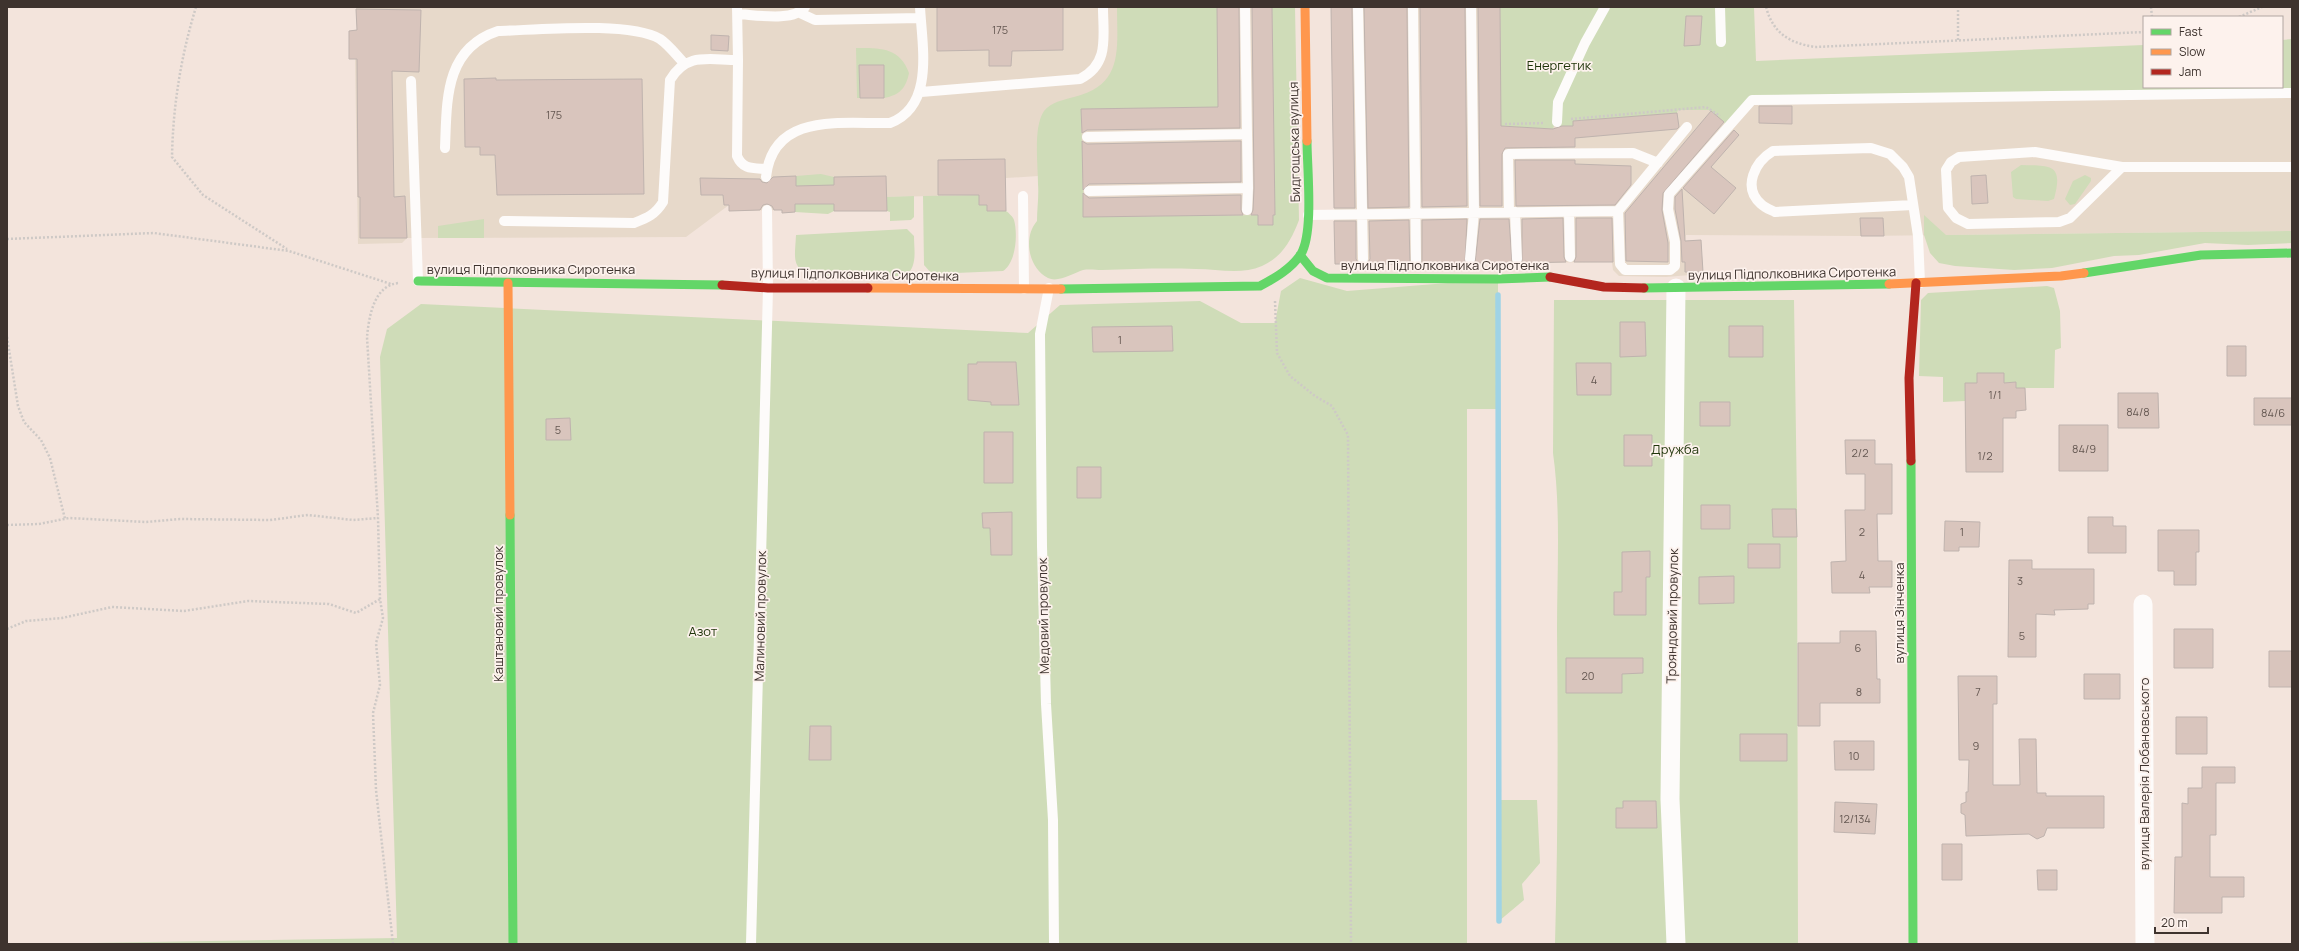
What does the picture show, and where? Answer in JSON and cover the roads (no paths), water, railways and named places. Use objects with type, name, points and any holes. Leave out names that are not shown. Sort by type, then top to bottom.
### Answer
[{"type":"street","name":"Бидгощська вулиця","points":[[1286,269],[1300,255],[1305,246],[1308,215],[1305,7]]},
{"type":"street","name":"вулиця Підполковника Сиротенка","points":[[1300,255],[1313,271],[1328,278],[1498,279],[1544,276],[1604,287],[1676,288],[1918,283],[2061,276],[2201,255],[2292,254]]},
{"type":"street","name":"вулиця Підполковника Сиротенка","points":[[418,281],[508,283],[702,283],[768,288],[1024,289],[1260,286],[1275,279],[1286,269]]},
{"type":"street","name":"Каштановий провулок","points":[[508,283],[513,944]]},
{"type":"street","name":"вулиця Зінченка","points":[[1913,944],[1912,490],[1909,378],[1918,283]]},
{"type":"street","name":"Трояндовий провулок","points":[[1676,288],[1670,799],[1676,944]]},
{"type":"street","name":"вулиця Валерія Лобановського","points":[[2143,604],[2145,944]]},
{"type":"lane","points":[[920,7],[920,18],[920,92],[912,110],[900,119],[890,123],[811,125],[794,132],[778,143],[771,153],[766,173],[747,168],[740,163],[737,156],[738,11],[792,16],[802,10],[814,20],[920,18]]},
{"type":"lane","points":[[920,92],[1080,79],[1092,72],[1103,52],[1103,7]]},
{"type":"lane","points":[[1244,7],[1248,188],[1247,210]]},
{"type":"lane","points":[[1358,7],[1363,260]]},
{"type":"lane","points":[[1413,7],[1416,261]]},
{"type":"lane","points":[[1470,259],[1474,212],[1471,7]]},
{"type":"lane","points":[[1557,122],[1558,102],[1585,43],[1605,7]]},
{"type":"lane","points":[[1720,7],[1721,42]]},
{"type":"lane","points":[[446,148],[449,83],[465,52],[475,42],[488,34],[498,31],[608,29],[641,32],[660,40],[684,63]]},
{"type":"lane","points":[[504,221],[634,223],[649,218],[657,211],[663,202],[670,80],[677,69],[684,63],[692,60],[738,60]]},
{"type":"lane","points":[[411,81],[418,281]]},
{"type":"lane","points":[[1687,127],[1618,211],[1620,264],[1625,270],[1670,270],[1675,266],[1675,242],[1668,209],[1669,194],[1729,123],[1752,100],[2292,94]]},
{"type":"lane","points":[[1087,137],[1247,134]]},
{"type":"lane","points":[[1913,205],[1775,212],[1761,204],[1754,194],[1752,182],[1754,170],[1763,157],[1773,151],[1871,148],[1890,154],[1904,167],[1909,177],[1918,236],[1918,283]]},
{"type":"lane","points":[[2122,167],[2070,218],[2059,222],[1968,224],[1956,218],[1948,208],[1946,170],[1951,162],[1959,157],[2035,152],[2122,167],[2292,167]]},
{"type":"lane","points":[[1518,259],[1512,212],[1508,154],[1633,153],[1658,163]]},
{"type":"lane","points":[[1089,191],[1248,188]]},
{"type":"lane","points":[[1023,196],[1024,289]]},
{"type":"lane","name":"Малиновий провулок","points":[[752,944],[768,288],[767,210]]},
{"type":"lane","points":[[1308,215],[1618,211]]},
{"type":"lane","points":[[1569,212],[1570,257]]},
{"type":"lane","name":"Медовий провулок","points":[[1049,288],[1040,342],[1042,546],[1046,704],[1053,820],[1054,944]]},
{"type":"waterway","points":[[1498,295],[1499,921]]},
{"type":"park label","name":"Енергетик","points":[[1559,65]]},
{"type":"park label","name":"Дружба","points":[[1675,449]]},
{"type":"park label","name":"Азот","points":[[703,631]]}]
